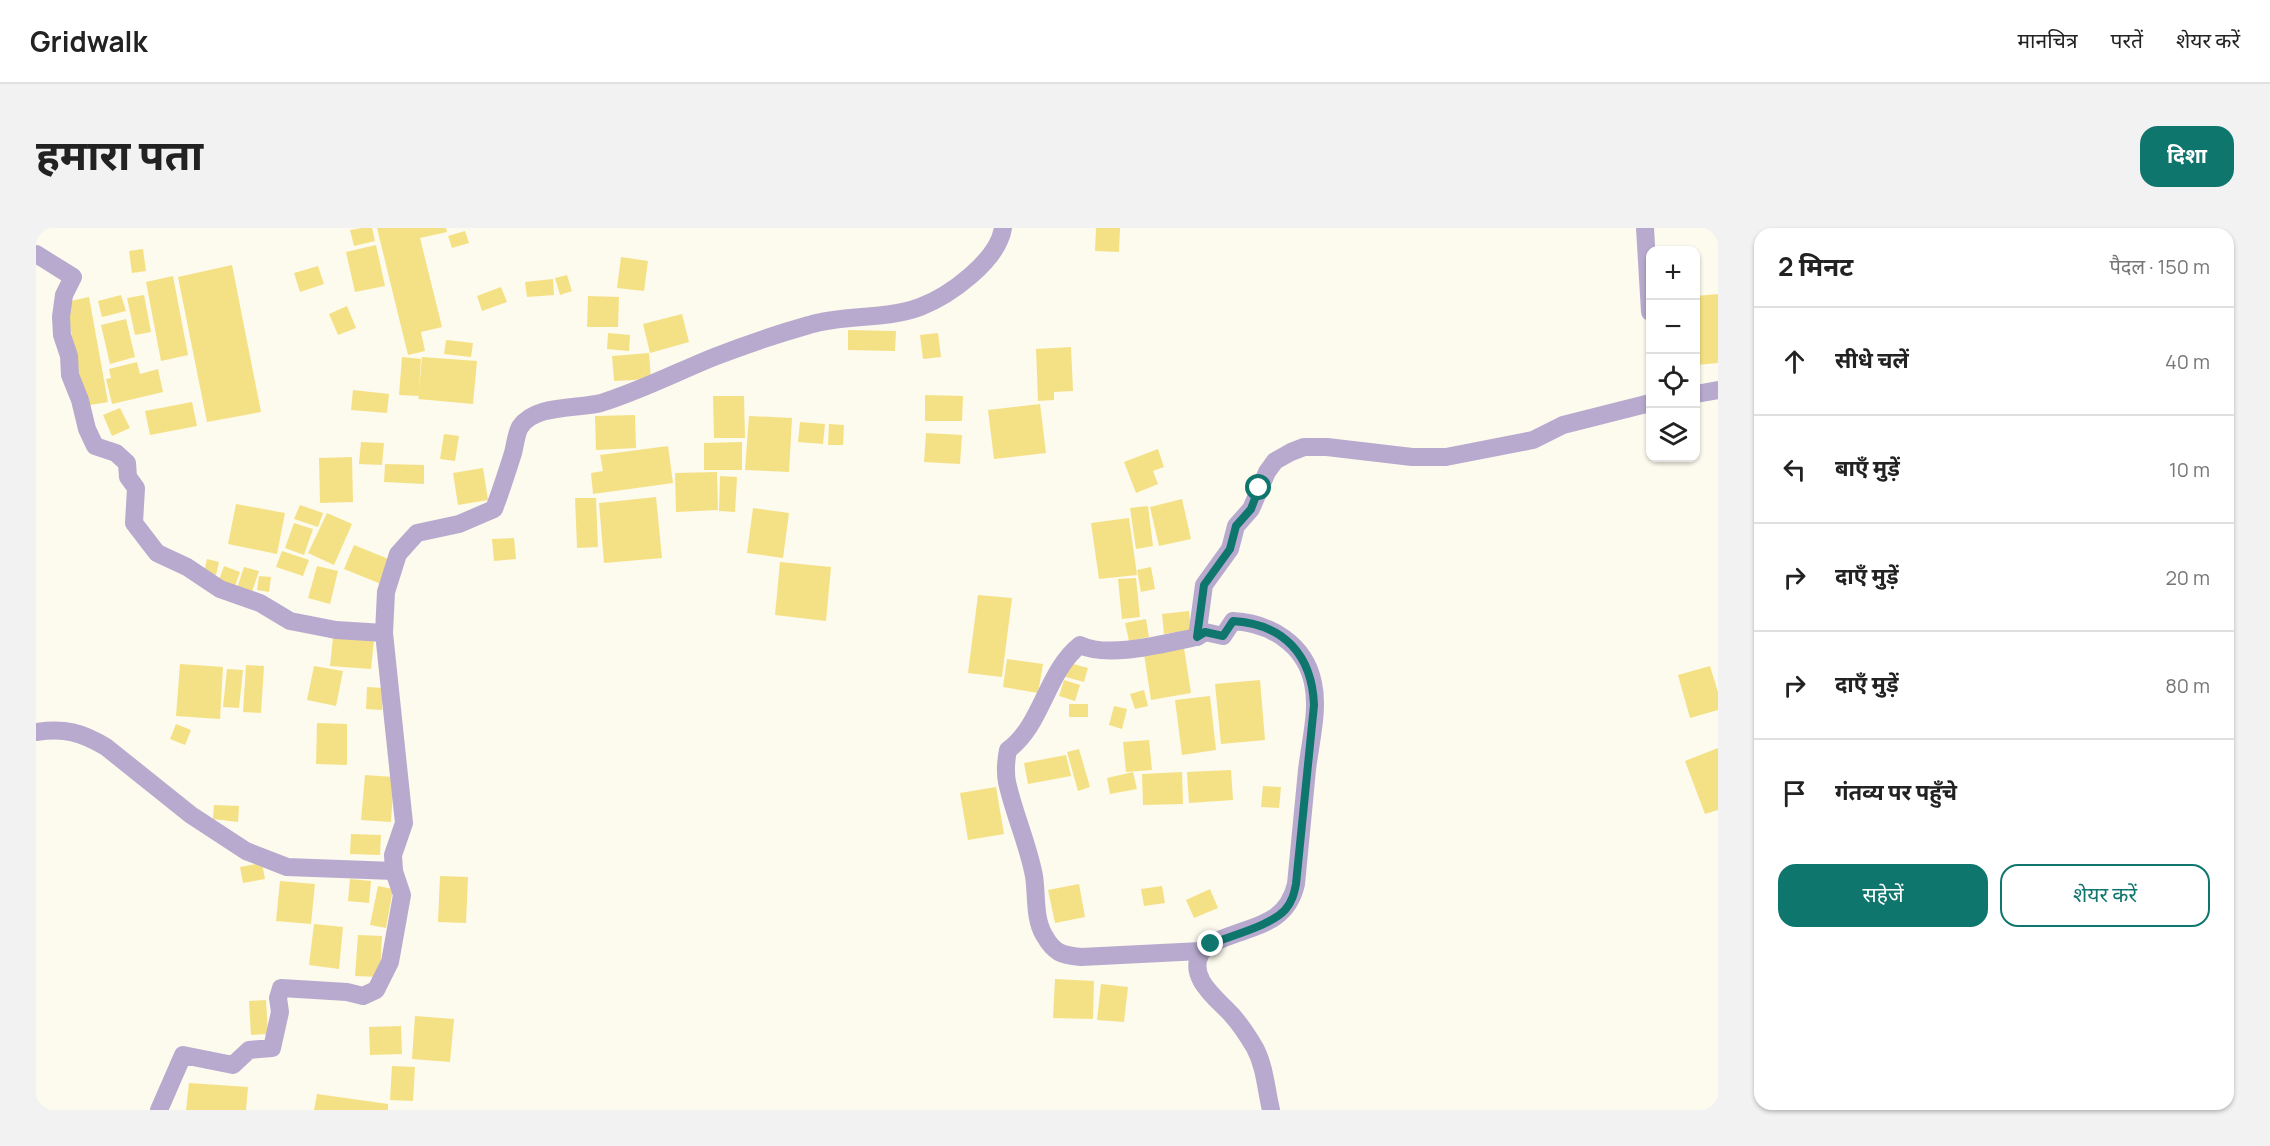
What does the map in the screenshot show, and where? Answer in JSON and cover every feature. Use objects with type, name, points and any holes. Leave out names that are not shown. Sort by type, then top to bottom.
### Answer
[{"type":"street","points":[[159,1110],[183,1055],[233,1065],[249,1050],[272,1048],[280,1012],[278,999],[281,988],[347,992],[363,996],[376,990],[390,962],[402,895],[394,871],[393,855],[404,823],[384,633],[386,592],[398,554],[417,533],[459,524],[494,509],[521,426],[538,413],[556,408],[599,403],[715,357],[812,324],[836,318],[881,314],[920,307],[946,294],[972,275],[991,254],[1002,235],[1003,228]]},
{"type":"street","points":[[1646,228],[1649,300]]},
{"type":"street","points":[[36,254],[73,278],[64,295],[61,316],[62,335],[69,356],[70,375],[95,447],[116,453],[127,463],[128,477],[136,488],[134,523],[157,553],[187,567],[220,589],[260,603],[290,621],[336,630],[384,633]]},
{"type":"street","points":[[1700,393],[1718,390]]},
{"type":"street","points":[[1197,637],[1204,585],[1230,549],[1236,526],[1251,509],[1267,472],[1275,461],[1291,452],[1304,447],[1327,447],[1420,457],[1446,456],[1533,440],[1563,425],[1646,404]]},
{"type":"street","points":[[1202,951],[1081,957],[1061,955],[1052,948],[1042,933],[1038,921],[1034,876],[1022,826],[1007,781],[1006,764],[1008,750],[1018,742],[1028,728],[1067,656],[1080,645],[1090,650],[1109,650],[1149,646],[1197,637],[1205,632],[1223,636],[1233,621],[1249,622],[1267,627],[1298,650],[1308,667],[1313,684],[1314,705],[1296,884],[1293,898],[1286,909],[1275,918],[1211,944],[1202,951],[1197,963],[1198,975],[1207,990],[1230,1014],[1255,1049],[1264,1074],[1271,1110]]},
{"type":"street","points":[[36,732],[72,731],[89,737],[106,747],[214,832],[246,851],[286,867],[394,871]]},
{"type":"building","points":[[372,228],[375,241],[354,246],[350,230]]},
{"type":"building","points":[[377,228],[446,228],[447,232],[420,238],[442,327],[421,332],[425,351],[408,355]]},
{"type":"building","points":[[1096,228],[1120,228],[1119,252],[1095,251]]},
{"type":"building","points":[[465,231],[469,243],[452,248],[448,236]]},
{"type":"building","points":[[376,245],[385,286],[355,292],[346,252]]},
{"type":"building","points":[[143,249],[146,271],[132,273],[129,251]]},
{"type":"building","points":[[621,257],[648,261],[644,291],[617,288]]},
{"type":"building","points":[[232,265],[261,412],[207,422],[178,277]]},
{"type":"building","points":[[318,266],[324,284],[300,292],[294,273]]},
{"type":"building","points":[[567,275],[572,291],[560,295],[555,278]]},
{"type":"building","points":[[173,276],[188,355],[161,361],[146,282]]},
{"type":"building","points":[[553,279],[554,295],[527,297],[525,282]]},
{"type":"building","points":[[501,287],[507,302],[482,311],[477,296]]},
{"type":"building","points":[[1718,294],[1718,363],[1700,365],[1700,296]]},
{"type":"building","points":[[121,295],[126,311],[102,317],[98,301]]},
{"type":"building","points":[[144,295],[151,332],[135,335],[127,298]]},
{"type":"building","points":[[588,296],[619,297],[618,327],[587,327]]},
{"type":"building","points":[[89,297],[108,402],[84,406],[66,302]]},
{"type":"building","points":[[347,306],[356,328],[338,335],[329,314]]},
{"type":"building","points":[[682,314],[689,342],[650,353],[643,324]]},
{"type":"building","points":[[126,319],[135,357],[110,364],[101,325]]},
{"type":"building","points":[[848,330],[896,331],[895,351],[848,350]]},
{"type":"building","points":[[608,333],[630,335],[629,351],[607,349]]},
{"type":"building","points":[[938,333],[941,357],[923,359],[920,335]]},
{"type":"building","points":[[446,340],[473,343],[471,357],[444,354]]},
{"type":"building","points":[[1071,347],[1073,391],[1054,392],[1054,400],[1038,401],[1036,349]]},
{"type":"building","points":[[649,353],[651,379],[614,381],[612,356]]},
{"type":"building","points":[[402,357],[421,359],[419,390],[422,357],[477,361],[473,404],[399,395]]},
{"type":"building","points":[[137,362],[140,374],[158,369],[163,392],[112,404],[106,379],[111,378],[109,369]]},
{"type":"building","points":[[353,390],[389,394],[387,413],[351,410]]},
{"type":"building","points":[[925,395],[963,396],[962,421],[925,421]]},
{"type":"building","points":[[713,396],[744,396],[745,438],[714,438]]},
{"type":"building","points":[[192,402],[197,426],[150,435],[145,411]]},
{"type":"building","points":[[1040,404],[1046,453],[994,459],[988,410]]},
{"type":"building","points":[[120,408],[130,428],[112,436],[103,415]]},
{"type":"building","points":[[635,415],[636,448],[596,450],[595,416]]},
{"type":"building","points":[[749,416],[792,418],[789,472],[745,470]]},
{"type":"building","points":[[800,422],[825,424],[823,444],[798,442]]},
{"type":"building","points":[[829,424],[844,425],[843,445],[828,445]]},
{"type":"building","points":[[926,433],[962,435],[960,464],[924,462]]},
{"type":"building","points":[[444,434],[459,436],[455,461],[440,459]]},
{"type":"building","points":[[361,442],[384,443],[382,465],[359,464]]},
{"type":"building","points":[[742,442],[742,470],[704,470],[704,443]]},
{"type":"building","points":[[668,446],[673,483],[593,494],[591,473],[603,471],[600,455]]},
{"type":"building","points":[[1158,449],[1164,467],[1153,471],[1158,484],[1136,493],[1124,462]]},
{"type":"building","points":[[352,457],[353,502],[320,503],[319,458]]},
{"type":"building","points":[[385,464],[424,465],[424,484],[384,482]]},
{"type":"building","points":[[483,468],[488,500],[458,505],[453,473]]},
{"type":"building","points":[[717,472],[718,510],[676,512],[675,473]]},
{"type":"building","points":[[720,476],[737,477],[735,512],[719,511]]},
{"type":"building","points":[[656,497],[662,558],[604,563],[599,503]]},
{"type":"building","points":[[575,498],[596,498],[598,547],[577,548]]},
{"type":"building","points":[[1182,499],[1191,539],[1159,546],[1150,507]]},
{"type":"building","points":[[236,504],[285,513],[277,554],[228,544]]},
{"type":"building","points":[[300,505],[323,513],[318,527],[294,519]]},
{"type":"building","points":[[1148,506],[1153,546],[1136,549],[1130,508]]},
{"type":"building","points":[[753,508],[789,513],[783,558],[747,553]]},
{"type":"building","points":[[327,513],[352,524],[334,565],[308,553]]},
{"type":"building","points":[[1129,518],[1137,575],[1099,579],[1091,523]]},
{"type":"building","points":[[294,523],[313,529],[304,555],[285,548]]},
{"type":"building","points":[[514,538],[516,559],[494,561],[492,539]]},
{"type":"building","points":[[354,545],[391,560],[381,584],[344,569]]},
{"type":"building","points":[[282,551],[309,560],[303,576],[276,567]]},
{"type":"building","points":[[207,559],[219,562],[216,575],[204,572]]},
{"type":"building","points":[[780,562],[831,567],[826,621],[775,615]]},
{"type":"building","points":[[224,566],[240,572],[235,586],[219,580]]},
{"type":"building","points":[[317,566],[338,571],[330,604],[308,598]]},
{"type":"building","points":[[244,567],[259,571],[252,592],[237,588]]},
{"type":"building","points":[[1151,567],[1155,589],[1141,592],[1137,570]]},
{"type":"building","points":[[259,576],[271,577],[269,592],[257,590]]},
{"type":"building","points":[[1136,578],[1140,617],[1122,619],[1118,579]]},
{"type":"building","points":[[978,595],[1012,598],[1002,677],[968,673]]},
{"type":"building","points":[[1189,611],[1191,630],[1164,634],[1162,614]]},
{"type":"building","points":[[1146,619],[1149,637],[1129,641],[1125,623]]},
{"type":"building","points":[[333,637],[374,640],[371,669],[330,666]]},
{"type":"building","points":[[1184,648],[1191,693],[1151,700],[1144,654]]},
{"type":"building","points":[[1007,659],[1043,664],[1038,693],[1003,687]]},
{"type":"building","points":[[1066,662],[1088,668],[1084,682],[1062,676]]},
{"type":"building","points":[[180,664],[223,667],[220,719],[176,716]]},
{"type":"building","points":[[246,665],[264,666],[261,713],[243,712]]},
{"type":"building","points":[[314,666],[343,671],[336,706],[307,700]]},
{"type":"building","points":[[1710,666],[1718,692],[1718,710],[1690,718],[1678,675]]},
{"type":"building","points":[[227,669],[243,670],[239,708],[223,707]]},
{"type":"building","points":[[1064,680],[1080,685],[1075,701],[1059,696]]},
{"type":"building","points":[[1260,680],[1265,740],[1221,744],[1215,684]]},
{"type":"building","points":[[367,687],[383,688],[382,710],[366,709]]},
{"type":"building","points":[[1144,690],[1148,706],[1135,709],[1130,694]]},
{"type":"building","points":[[1210,696],[1216,750],[1182,755],[1175,700]]},
{"type":"building","points":[[1069,704],[1088,704],[1088,717],[1069,717]]},
{"type":"building","points":[[1114,706],[1127,709],[1122,729],[1109,725]]},
{"type":"building","points":[[317,723],[347,724],[347,765],[316,764]]},
{"type":"building","points":[[176,724],[191,730],[185,745],[170,739]]},
{"type":"building","points":[[1149,740],[1152,770],[1126,772],[1123,742]]},
{"type":"building","points":[[1718,748],[1718,810],[1705,814],[1685,761]]},
{"type":"building","points":[[1079,749],[1090,787],[1078,791],[1067,752]]},
{"type":"building","points":[[1066,755],[1071,776],[1028,784],[1024,763]]},
{"type":"building","points":[[1231,770],[1233,800],[1189,803],[1187,772]]},
{"type":"building","points":[[1133,772],[1137,789],[1110,794],[1107,778]]},
{"type":"building","points":[[1182,772],[1183,804],[1143,805],[1142,774]]},
{"type":"building","points":[[365,775],[394,777],[391,822],[361,820]]},
{"type":"building","points":[[1263,786],[1281,787],[1279,808],[1261,807]]},
{"type":"building","points":[[996,787],[1004,834],[968,840],[960,793]]},
{"type":"building","points":[[214,805],[239,806],[238,822],[213,819]]},
{"type":"building","points":[[351,834],[381,835],[380,855],[350,854]]},
{"type":"building","points":[[262,863],[265,879],[243,883],[240,867]]},
{"type":"building","points":[[440,876],[468,877],[466,923],[438,922]]},
{"type":"building","points":[[350,879],[371,881],[369,903],[348,901]]},
{"type":"building","points":[[280,881],[315,884],[311,924],[276,921]]},
{"type":"building","points":[[1079,884],[1085,917],[1055,923],[1048,890]]},
{"type":"building","points":[[378,886],[393,889],[386,928],[370,925]]},
{"type":"building","points":[[1162,886],[1165,903],[1144,906],[1141,889]]},
{"type":"building","points":[[1210,889],[1218,908],[1194,918],[1186,900]]},
{"type":"building","points":[[314,924],[343,927],[339,969],[309,965]]},
{"type":"building","points":[[358,935],[382,936],[380,977],[355,976]]},
{"type":"building","points":[[1055,979],[1094,981],[1093,1019],[1053,1018]]},
{"type":"building","points":[[1101,984],[1128,987],[1124,1022],[1097,1020]]},
{"type":"building","points":[[266,1000],[268,1034],[251,1035],[249,1001]]},
{"type":"building","points":[[415,1016],[454,1019],[450,1062],[412,1059]]},
{"type":"building","points":[[401,1026],[402,1054],[370,1055],[369,1027]]},
{"type":"building","points":[[392,1066],[415,1067],[413,1101],[390,1100]]},
{"type":"building","points":[[189,1083],[248,1087],[246,1110],[186,1110]]},
{"type":"building","points":[[317,1094],[388,1104],[388,1110],[314,1110]]},
{"type":"route","points":[[1211,944],[1275,918],[1286,909],[1293,898],[1312,735],[1313,684],[1308,667],[1298,650],[1267,627],[1249,622],[1233,621],[1223,636],[1205,632],[1197,637],[1204,585],[1230,549],[1236,526],[1251,509],[1259,488]]}]
